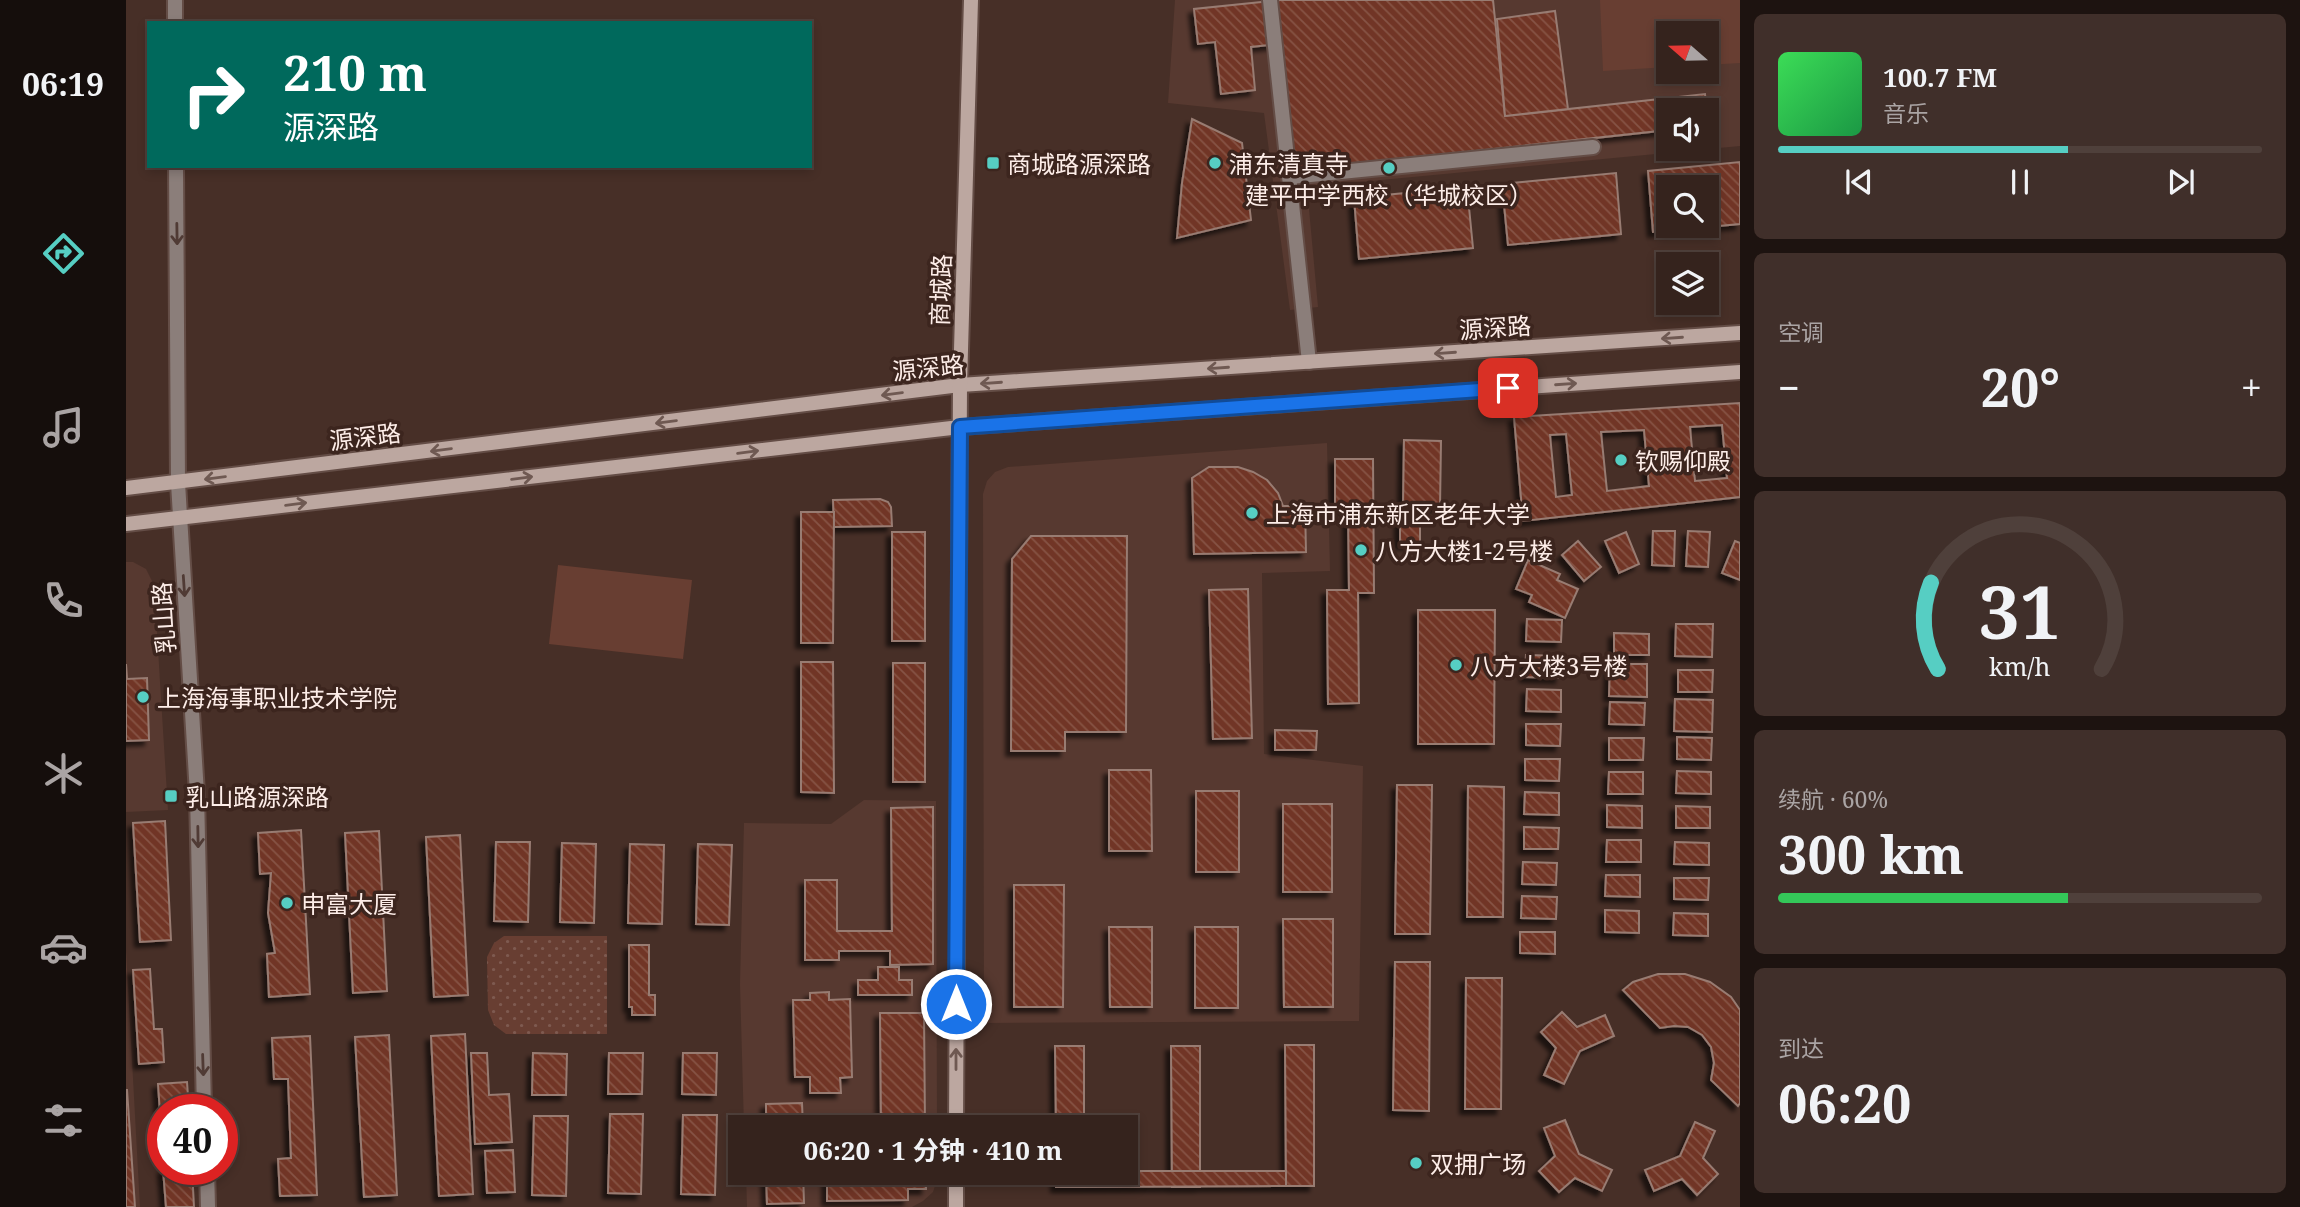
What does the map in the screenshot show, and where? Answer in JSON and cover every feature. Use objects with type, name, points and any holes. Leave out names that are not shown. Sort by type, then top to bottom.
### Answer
[{"type":"main road","name":"商城路","points":[[956,1115],[960,385],[971,0]]},
{"type":"main road","name":"源深路","points":[[126,488],[960,385],[1740,333]]},
{"type":"main road","points":[[126,524],[960,427],[1740,372]]},
{"type":"main road","points":[[956,1185],[956,1207]]},
{"type":"street","points":[[175,0],[175,21]]},
{"type":"street","points":[[1270,0],[1308,362]]},
{"type":"street","points":[[1290,177],[1593,147]]},
{"type":"street","name":"乳山路","points":[[176,168],[178,482],[197,794],[204,1094]]},
{"type":"street","points":[[207,1185],[208,1207]]},
{"type":"shaded area","name":"建平中学西校（华城校区）","points":[[1175,0],[1740,0],[1740,146],[1719,148],[1719,98],[1656,98],[1656,154],[1307,187],[1318,307],[1290,310],[1264,113],[1168,103]]},
{"type":"shaded area","points":[[1600,0],[1740,0],[1740,63],[1719,64],[1719,21],[1656,21],[1656,68],[1603,71]]},
{"type":"shaded area","points":[[1327,443],[1330,571],[1262,573],[1264,754],[1363,766],[1359,1021],[984,1023],[983,494],[987,481],[995,472],[1008,467]]},
{"type":"shaded area","name":"上海海事职业技术学院","points":[[126,562],[133,562],[146,569],[154,585],[168,810],[126,812]]},
{"type":"shaded area","points":[[558,565],[692,580],[683,659],[549,644]]},
{"type":"shaded area","points":[[864,800],[936,801],[937,1115],[744,1115],[740,984],[744,823],[831,824]]},
{"type":"shaded area","points":[[504,936],[607,936],[607,1034],[506,1034],[494,1025],[488,1010],[487,957],[494,943]]},
{"type":"shaded area","points":[[126,950],[140,1207],[126,1207]]},
{"type":"shaded area","points":[[746,1185],[935,1185],[933,1192],[912,1207],[747,1207]]},
{"type":"building","points":[[1281,0],[1493,0],[1505,116],[1656,99],[1656,131],[1291,171],[1278,44],[1251,47],[1255,90],[1221,94],[1215,42],[1198,44],[1194,9]]},
{"type":"building","points":[[1555,11],[1568,109],[1505,116],[1497,19]]},
{"type":"building","points":[[1705,94],[1705,98],[1669,98]]},
{"type":"building","name":"浦东清真寺","points":[[1192,119],[1242,143],[1251,220],[1177,238],[1182,183]]},
{"type":"building","points":[[1740,162],[1740,224],[1719,226],[1719,175],[1656,175],[1656,232],[1653,232],[1648,171]]},
{"type":"building","points":[[1616,173],[1621,234],[1508,245],[1502,184]]},
{"type":"building","points":[[1467,187],[1473,248],[1359,259],[1354,198]]},
{"type":"building","name":"钦赐仰殿","points":[[1740,403],[1740,497],[1523,521],[1514,417]],"holes":[[[1722,425],[1727,478],[1695,481],[1690,427]],[[1644,430],[1649,486],[1607,491],[1601,432]],[[1566,434],[1572,495],[1556,497],[1550,435]]]},
{"type":"building","points":[[1404,440],[1441,441],[1440,507],[1403,506]]},
{"type":"building","name":"八方大楼1-2号楼","points":[[1335,459],[1373,459],[1374,593],[1358,593],[1359,703],[1328,704],[1327,590],[1349,590],[1348,509],[1335,509]]},
{"type":"building","points":[[1209,467],[1238,467],[1253,472],[1267,480],[1278,493],[1283,506],[1305,506],[1306,552],[1194,554],[1192,478]]},
{"type":"building","points":[[880,499],[888,502],[891,507],[892,526],[834,527],[833,500]]},
{"type":"building","points":[[801,512],[834,512],[833,643],[801,643]]},
{"type":"building","points":[[1400,514],[1420,514],[1420,544],[1400,544]]},
{"type":"building","points":[[1653,531],[1675,531],[1674,566],[1652,565]]},
{"type":"building","points":[[1688,531],[1710,532],[1708,567],[1686,566]]},
{"type":"building","points":[[892,532],[925,532],[925,641],[892,641]]},
{"type":"building","points":[[1626,532],[1639,564],[1619,573],[1605,541]]},
{"type":"building","points":[[1031,536],[1127,536],[1126,732],[1065,732],[1065,751],[1011,751],[1012,559]]},
{"type":"building","points":[[1578,541],[1601,567],[1584,581],[1562,555]]},
{"type":"building","points":[[1735,541],[1740,543],[1740,580],[1722,573]]},
{"type":"building","points":[[1528,560],[1560,574],[1557,580],[1578,589],[1565,618],[1529,602],[1532,595],[1516,589]]},
{"type":"building","points":[[1248,589],[1252,738],[1213,739],[1209,590]]},
{"type":"building","name":"八方大楼3号楼","points":[[1418,610],[1495,610],[1494,744],[1418,744]]},
{"type":"building","points":[[1527,619],[1562,620],[1561,642],[1526,641]]},
{"type":"building","points":[[1676,624],[1713,624],[1712,657],[1675,656]]},
{"type":"building","points":[[1614,633],[1649,634],[1649,655],[1614,655]]},
{"type":"building","points":[[1526,655],[1561,656],[1560,678],[1525,677]]},
{"type":"building","points":[[801,662],[833,662],[834,793],[801,792]]},
{"type":"building","points":[[893,663],[925,663],[925,782],[893,782]]},
{"type":"building","points":[[126,664],[127,679],[147,678],[149,740],[126,741]]},
{"type":"building","points":[[1610,664],[1647,664],[1647,697],[1609,696]]},
{"type":"building","points":[[1678,670],[1713,670],[1712,692],[1678,692]]},
{"type":"building","points":[[1527,689],[1561,690],[1561,712],[1526,711]]},
{"type":"building","points":[[1675,699],[1713,700],[1712,732],[1674,731]]},
{"type":"building","points":[[1610,702],[1645,703],[1644,725],[1609,724]]},
{"type":"building","points":[[1526,724],[1561,724],[1560,746],[1526,745]]},
{"type":"building","points":[[1275,730],[1317,731],[1316,750],[1275,750]]},
{"type":"building","points":[[1677,737],[1712,738],[1711,760],[1677,759]]},
{"type":"building","points":[[1609,738],[1644,738],[1643,760],[1609,760]]},
{"type":"building","points":[[1525,759],[1560,759],[1559,781],[1525,780]]},
{"type":"building","points":[[1109,770],[1151,770],[1152,851],[1109,851]]},
{"type":"building","points":[[1677,771],[1711,772],[1711,794],[1676,793]]},
{"type":"building","points":[[1609,772],[1643,772],[1643,794],[1608,794]]},
{"type":"building","points":[[1397,785],[1432,785],[1430,934],[1395,934]]},
{"type":"building","points":[[1468,786],[1504,787],[1503,917],[1467,917]]},
{"type":"building","points":[[1196,791],[1239,791],[1239,872],[1196,872]]},
{"type":"building","points":[[1525,792],[1559,793],[1559,815],[1524,814]]},
{"type":"building","points":[[1283,804],[1332,804],[1332,892],[1283,892]]},
{"type":"building","points":[[1607,805],[1642,806],[1642,828],[1607,827]]},
{"type":"building","points":[[1676,806],[1710,807],[1710,828],[1676,828]]},
{"type":"building","points":[[933,807],[933,964],[890,965],[890,951],[839,951],[839,960],[805,960],[805,880],[837,880],[837,931],[892,931],[891,808]]},
{"type":"building","points":[[165,821],[171,940],[140,942],[133,823]]},
{"type":"building","points":[[1524,827],[1559,828],[1558,849],[1524,849]]},
{"type":"building","name":"申富大厦","points":[[301,830],[310,994],[269,997],[267,954],[275,953],[268,913],[271,873],[260,874],[258,833]]},
{"type":"building","points":[[379,831],[387,991],[353,993],[345,833]]},
{"type":"building","points":[[460,835],[468,995],[434,997],[426,837]]},
{"type":"building","points":[[1607,840],[1641,840],[1641,862],[1606,862]]},
{"type":"building","points":[[496,842],[530,842],[528,922],[494,921]]},
{"type":"building","points":[[1675,842],[1709,843],[1709,865],[1674,864]]},
{"type":"building","points":[[562,843],[596,844],[594,923],[560,922]]},
{"type":"building","points":[[630,844],[664,845],[662,924],[628,923]]},
{"type":"building","points":[[698,844],[732,845],[729,925],[696,924]]},
{"type":"building","points":[[1523,862],[1557,863],[1556,885],[1522,884]]},
{"type":"building","points":[[1606,875],[1640,875],[1640,897],[1605,896]]},
{"type":"building","points":[[1674,878],[1709,878],[1708,900],[1674,899]]},
{"type":"building","points":[[1014,885],[1064,885],[1063,1007],[1014,1007]]},
{"type":"building","points":[[1522,896],[1557,897],[1556,919],[1521,918]]},
{"type":"building","points":[[1605,910],[1639,911],[1639,933],[1605,932]]},
{"type":"building","points":[[1674,913],[1708,914],[1708,936],[1673,935]]},
{"type":"building","points":[[1283,919],[1333,919],[1333,1007],[1284,1007]]},
{"type":"building","points":[[1109,927],[1152,927],[1152,1007],[1110,1007]]},
{"type":"building","points":[[1195,927],[1238,927],[1238,1008],[1195,1008]]},
{"type":"building","points":[[1520,932],[1555,932],[1555,954],[1520,953]]},
{"type":"building","points":[[629,945],[649,945],[649,995],[655,995],[655,1015],[632,1015],[632,1007],[629,1007]]},
{"type":"building","points":[[1395,962],[1430,962],[1429,1111],[1393,1110]]},
{"type":"building","points":[[878,967],[899,967],[899,980],[912,980],[912,995],[858,995],[858,980],[878,980]]},
{"type":"building","points":[[150,969],[154,1029],[162,1029],[164,1062],[139,1064],[133,970]]},
{"type":"building","points":[[1658,974],[1685,974],[1710,982],[1731,997],[1740,1010],[1738,1106],[1711,1080],[1714,1063],[1711,1047],[1702,1035],[1688,1027],[1660,1028],[1623,990],[1633,982]]},
{"type":"building","points":[[1466,978],[1502,978],[1501,1109],[1465,1109]]},
{"type":"building","points":[[829,992],[829,1000],[850,999],[852,1077],[840,1078],[841,1093],[810,1093],[810,1077],[795,1077],[793,1000],[810,1000],[810,993]]},
{"type":"building","points":[[1562,1012],[1577,1027],[1605,1015],[1614,1036],[1580,1051],[1564,1084],[1544,1075],[1556,1048],[1541,1032]]},
{"type":"building","points":[[880,1013],[924,1013],[925,1115],[881,1115]]},
{"type":"building","points":[[465,1034],[473,1194],[439,1196],[431,1036]]},
{"type":"building","points":[[389,1035],[397,1195],[364,1197],[355,1037]]},
{"type":"building","points":[[310,1036],[317,1195],[280,1196],[278,1159],[291,1158],[288,1079],[274,1079],[272,1038]]},
{"type":"building","points":[[1285,1045],[1314,1045],[1314,1186],[1286,1186]]},
{"type":"building","points":[[1055,1046],[1084,1046],[1084,1115],[1056,1115]]},
{"type":"building","points":[[1171,1046],[1200,1046],[1200,1187],[1172,1187]]},
{"type":"building","points":[[471,1053],[487,1053],[489,1095],[509,1094],[512,1142],[475,1144]]},
{"type":"building","points":[[533,1053],[567,1054],[566,1095],[532,1095]]},
{"type":"building","points":[[609,1053],[643,1053],[642,1094],[608,1094]]},
{"type":"building","points":[[683,1053],[717,1053],[716,1095],[682,1094]]},
{"type":"building","points":[[187,1082],[188,1094],[159,1094],[158,1084]]},
{"type":"building","points":[[127,1090],[135,1207],[126,1207]]},
{"type":"building","points":[[802,1103],[802,1115],[766,1115],[766,1104]]},
{"type":"building","points":[[610,1114],[643,1114],[641,1194],[608,1193]]},
{"type":"building","points":[[683,1115],[717,1115],[715,1195],[681,1194]]},
{"type":"building","points":[[534,1116],[568,1116],[566,1196],[532,1195]]},
{"type":"building","points":[[1565,1120],[1579,1154],[1612,1170],[1602,1191],[1575,1178],[1559,1192],[1539,1171],[1555,1156],[1544,1128]]},
{"type":"building","points":[[1695,1122],[1715,1131],[1703,1158],[1718,1174],[1697,1195],[1682,1179],[1654,1191],[1645,1170],[1680,1156]]},
{"type":"building","points":[[513,1150],[515,1192],[487,1193],[485,1151]]},
{"type":"building","points":[[1138,1171],[1286,1171],[1286,1186],[1085,1187],[1138,1185]]},
{"type":"building","points":[[164,1185],[193,1185],[194,1207],[166,1207]]},
{"type":"building","points":[[766,1185],[803,1185],[804,1203],[767,1204]]},
{"type":"building","points":[[827,1185],[926,1185],[926,1189],[908,1189],[908,1200],[827,1201]]},
{"type":"building","points":[[1056,1185],[1085,1185],[1085,1187]]},
{"type":"place","name":"商城路源深路","points":[[993,163]]},
{"type":"place","name":"浦东清真寺","points":[[1215,163]]},
{"type":"place","name":"建平中学西校（华城校区）","points":[[1389,168]]},
{"type":"place","name":"钦赐仰殿","points":[[1621,460]]},
{"type":"place","name":"上海市浦东新区老年大学","points":[[1252,513]]},
{"type":"place","name":"八方大楼1-2号楼","points":[[1361,550]]},
{"type":"place","name":"八方大楼3号楼","points":[[1456,665]]},
{"type":"place","name":"上海海事职业技术学院","points":[[143,697]]},
{"type":"place","name":"乳山路源深路","points":[[171,796]]},
{"type":"place","name":"申富大厦","points":[[287,903]]},
{"type":"place","name":"双拥广场","points":[[1416,1163]]},
{"type":"route","points":[[956,1004],[960,427],[1508,388]]}]
